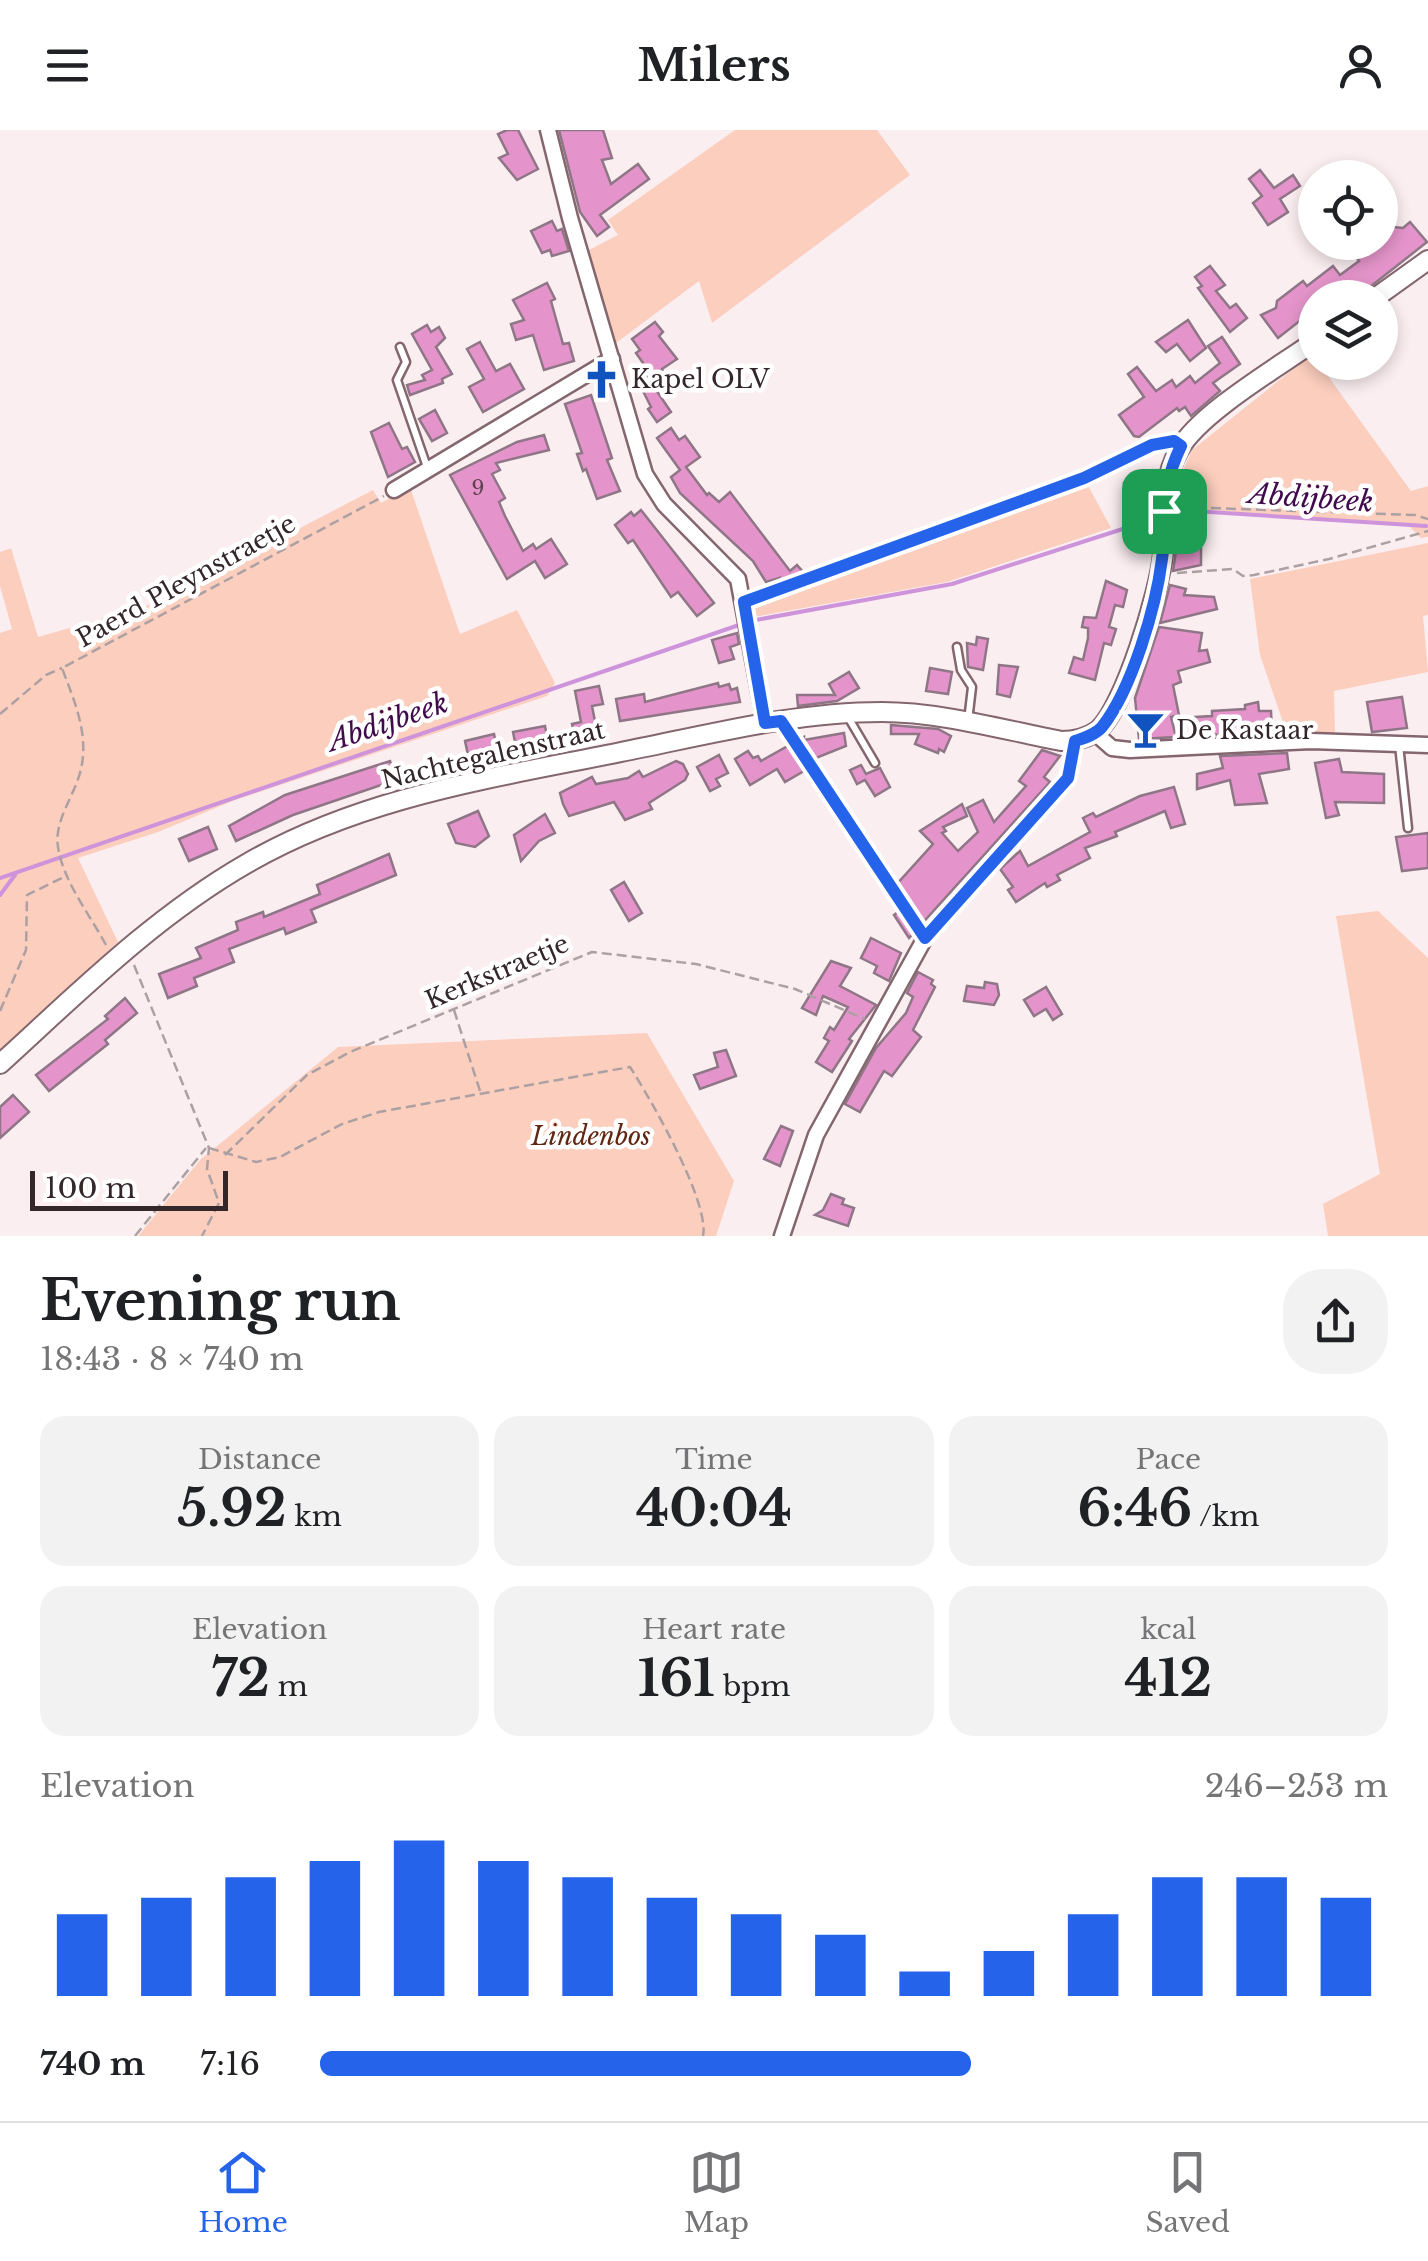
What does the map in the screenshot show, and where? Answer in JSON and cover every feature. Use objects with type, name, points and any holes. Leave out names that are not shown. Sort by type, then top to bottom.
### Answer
[{"type":"street","points":[[548,130],[645,474],[653,490],[728,564],[738,579],[773,722]]},
{"type":"street","points":[[1398,282],[1428,260]]},
{"type":"street","points":[[782,1236],[816,1135],[925,938],[1068,778],[1075,741],[1096,732],[1126,680],[1160,572],[1169,470],[1181,446],[1225,405],[1298,353]]},
{"type":"street","points":[[394,490],[612,359]]},
{"type":"street","name":"Nachtegalenstraat","points":[[0,1064],[120,956],[196,895],[246,863],[365,810],[480,781],[773,722],[846,714],[886,712],[1075,741]]},
{"type":"street","points":[[1096,732],[1112,748],[1130,750],[1311,741],[1428,745]]},
{"type":"lane","points":[[400,348],[406,362],[398,380],[428,470]]},
{"type":"lane","points":[[957,647],[961,670],[972,687],[968,724]]},
{"type":"lane","points":[[846,714],[875,764]]},
{"type":"lane","points":[[1399,744],[1408,828]]},
{"type":"path","points":[[744,602],[1084,478],[1152,445],[1174,441],[1181,446]]},
{"type":"path","name":"Paerd Pleynstraetje","points":[[120,956],[68,875],[58,846],[57,829],[80,773],[85,743],[62,668],[394,490]]},
{"type":"path","points":[[1164,511],[1188,505],[1415,514],[1428,519]]},
{"type":"path","points":[[1160,572],[1233,569],[1243,576],[1254,576],[1428,531]]},
{"type":"path","points":[[0,714],[46,675],[62,668]]},
{"type":"path","points":[[773,722],[925,938]]},
{"type":"path","points":[[0,1011],[26,950],[27,895],[68,875]]},
{"type":"path","name":"Kerkstraetje","points":[[226,1155],[307,1075],[350,1052],[592,952],[696,964],[795,989],[875,1024]]},
{"type":"path","points":[[120,956],[208,1147],[207,1169],[218,1203],[202,1236]]},
{"type":"path","points":[[454,1010],[480,1092]]},
{"type":"path","points":[[208,1147],[256,1162],[280,1157],[342,1124],[379,1112],[630,1067],[670,1137],[698,1206],[703,1236]]},
{"type":"path","points":[[134,1236],[208,1147]]},
{"type":"green space","points":[[735,130],[877,130],[910,175],[712,323],[699,281],[616,343],[585,252],[618,235],[608,220]]},
{"type":"green space","points":[[1298,365],[1298,380],[1331,380],[1411,491],[1428,486],[1428,537],[1421,538],[1409,526],[1175,507],[1182,473],[1192,450]]},
{"type":"green space","points":[[1085,480],[1111,528],[947,582],[754,617],[754,605]]},
{"type":"green space","points":[[410,487],[460,634],[517,610],[555,683],[547,696],[235,800],[158,832],[78,858],[118,942],[0,1051],[0,633],[12,629],[0,586],[0,552],[11,548],[38,637],[156,603],[373,490],[381,503]]},
{"type":"green space","points":[[1428,543],[1428,615],[1423,616],[1428,672],[1334,691],[1335,734],[1287,734],[1260,655],[1250,579]]},
{"type":"green space","points":[[1378,911],[1428,958],[1428,1236],[1328,1236],[1323,1204],[1380,1174],[1336,916]]},
{"type":"green space","name":"Lindenbos","points":[[647,1033],[734,1181],[716,1236],[138,1236],[200,1160],[338,1047]]},
{"type":"building","points":[[518,130],[538,169],[517,180],[499,158],[508,154],[498,134]]},
{"type":"building","points":[[559,130],[603,130],[612,158],[602,160],[611,184],[638,164],[649,179],[600,215],[609,227],[597,236],[580,212]]},
{"type":"building","points":[[1260,170],[1274,188],[1293,175],[1298,187],[1280,199],[1288,212],[1268,225],[1253,203],[1262,196],[1249,179]]},
{"type":"building","points":[[552,221],[557,231],[562,229],[569,251],[552,256],[550,250],[542,253],[531,231]]},
{"type":"building","points":[[1410,222],[1427,242],[1379,280],[1315,280],[1333,266],[1340,275],[1358,260],[1398,260],[1398,227]]},
{"type":"building","points":[[1210,266],[1225,285],[1216,291],[1230,308],[1236,304],[1247,318],[1230,332],[1198,288],[1202,286],[1195,277]]},
{"type":"building","points":[[547,283],[555,299],[551,301],[563,344],[569,343],[574,361],[544,370],[533,335],[516,340],[511,324],[524,320],[513,300]]},
{"type":"building","points":[[1298,285],[1298,322],[1278,338],[1261,315],[1276,308],[1277,301]]},
{"type":"building","points":[[1188,320],[1206,348],[1190,361],[1177,344],[1166,352],[1156,342]]},
{"type":"building","points":[[655,322],[663,332],[659,336],[677,359],[662,369],[667,384],[656,390],[671,412],[657,422],[640,385],[650,373],[636,353],[640,350],[632,339]]},
{"type":"building","points":[[427,325],[431,332],[439,327],[445,338],[436,347],[452,374],[442,379],[443,383],[410,395],[407,385],[425,380],[422,375],[432,370],[412,334]]},
{"type":"building","points":[[1222,337],[1240,364],[1213,383],[1220,391],[1191,416],[1185,407],[1179,411],[1177,408],[1139,437],[1134,436],[1119,415],[1144,397],[1128,374],[1137,367],[1156,391],[1172,380],[1176,387],[1190,376],[1195,383],[1220,363],[1208,346]]},
{"type":"building","points":[[480,342],[496,371],[510,364],[524,389],[483,412],[469,387],[484,379],[467,349]]},
{"type":"building","points":[[591,395],[612,458],[607,460],[620,491],[597,499],[577,454],[582,453],[565,404]]},
{"type":"building","points":[[435,410],[447,433],[432,441],[419,419]]},
{"type":"building","points":[[389,423],[402,449],[407,447],[415,462],[388,477],[371,432]]},
{"type":"building","points":[[671,428],[679,440],[685,436],[700,457],[686,467],[707,495],[719,502],[730,492],[790,571],[797,565],[804,573],[774,587],[779,578],[766,582],[753,561],[680,493],[671,477],[680,470],[657,438]]},
{"type":"building","points":[[544,435],[549,450],[496,463],[500,470],[492,474],[505,498],[499,502],[523,551],[533,544],[536,549],[551,539],[567,564],[545,578],[535,561],[507,579],[450,475],[517,442]]},
{"type":"building","points":[[1142,481],[1145,506],[1126,508],[1124,483]]},
{"type":"building","points":[[641,510],[714,603],[697,616],[678,592],[671,597],[633,540],[628,543],[615,525],[631,512],[634,516]]},
{"type":"building","points":[[1192,514],[1191,537],[1195,537],[1194,547],[1201,547],[1201,565],[1173,571],[1181,517]]},
{"type":"building","points":[[1106,581],[1127,590],[1123,607],[1115,605],[1109,627],[1116,629],[1111,645],[1104,643],[1095,680],[1069,673],[1074,657],[1083,660],[1088,638],[1088,628],[1082,627],[1084,617],[1096,618]]},
{"type":"building","points":[[1170,585],[1186,589],[1184,595],[1214,597],[1217,609],[1160,623]]},
{"type":"building","points":[[1159,627],[1202,633],[1199,651],[1207,650],[1210,662],[1178,671],[1181,682],[1173,685],[1179,715],[1171,717],[1176,737],[1139,739],[1135,698]]},
{"type":"building","points":[[737,633],[739,644],[730,647],[734,659],[719,663],[712,640]]},
{"type":"building","points":[[977,637],[988,639],[983,670],[968,667],[967,643],[976,645]]},
{"type":"building","points":[[999,665],[1018,667],[1010,697],[997,694]]},
{"type":"building","points":[[930,668],[952,672],[948,694],[926,691]]},
{"type":"building","points":[[849,672],[859,688],[837,701],[798,706],[797,695],[835,695],[829,684]]},
{"type":"building","points":[[718,683],[719,687],[729,684],[731,690],[737,688],[740,702],[620,721],[616,699],[644,694],[645,702]]},
{"type":"building","points":[[599,686],[603,704],[592,706],[598,737],[576,742],[572,724],[581,722],[575,691]]},
{"type":"building","points":[[1402,697],[1407,728],[1372,732],[1367,702]]},
{"type":"building","points":[[1258,702],[1259,711],[1271,711],[1272,732],[1195,736],[1195,717],[1212,716],[1212,711],[1245,709],[1245,705]]},
{"type":"building","points":[[891,725],[938,729],[951,736],[944,752],[939,749],[938,753],[915,744],[919,734],[891,734]]},
{"type":"building","points":[[545,726],[549,746],[517,752],[513,732]]},
{"type":"building","points":[[844,733],[846,746],[801,764],[804,771],[785,782],[777,769],[750,785],[735,759],[748,751],[761,761],[804,737]]},
{"type":"building","points":[[494,734],[498,753],[469,760],[465,741]]},
{"type":"building","points":[[1042,750],[1060,756],[1044,777],[1050,782],[909,938],[887,895],[933,844],[920,831],[962,804],[967,816],[943,827],[946,831],[942,833],[958,851],[978,832],[967,808],[983,800],[994,822],[1026,786],[1019,781]]},
{"type":"building","points":[[1287,753],[1289,769],[1259,774],[1267,803],[1235,805],[1230,780],[1197,789],[1197,774],[1223,768],[1220,756]]},
{"type":"building","points":[[719,755],[728,773],[716,779],[720,786],[710,791],[697,767]]},
{"type":"building","points":[[1339,759],[1342,772],[1384,774],[1384,803],[1335,802],[1339,815],[1326,818],[1315,763]]},
{"type":"building","points":[[390,761],[396,780],[293,815],[236,841],[229,826],[285,795]]},
{"type":"building","points":[[676,761],[683,764],[688,774],[685,780],[649,803],[652,809],[625,820],[614,802],[569,816],[563,804],[560,793],[592,777],[596,784],[628,778],[639,771],[643,777]]},
{"type":"building","points":[[861,765],[866,774],[880,768],[890,787],[875,796],[865,780],[857,784],[850,770]]},
{"type":"building","points":[[1174,787],[1185,824],[1171,828],[1165,811],[1115,832],[1117,836],[1085,848],[1090,858],[1057,875],[1060,880],[1047,887],[1045,883],[1016,902],[1008,890],[1013,887],[1000,869],[1020,851],[1028,866],[1090,832],[1083,818],[1093,813],[1096,817],[1140,796]]},
{"type":"building","points":[[478,811],[489,836],[475,847],[456,843],[448,824]]},
{"type":"building","points":[[545,814],[555,833],[539,841],[521,861],[514,835]]},
{"type":"building","points":[[208,827],[217,849],[189,861],[179,839]]},
{"type":"building","points":[[1428,833],[1428,868],[1402,871],[1396,837]]},
{"type":"building","points":[[389,854],[396,875],[311,910],[316,922],[286,934],[284,928],[229,949],[234,962],[194,978],[197,986],[168,998],[159,974],[201,958],[196,948],[238,930],[236,922],[263,912],[264,917],[320,894],[317,885]]},
{"type":"building","points":[[624,882],[642,913],[629,921],[611,890]]},
{"type":"building","points":[[871,938],[901,953],[889,981],[874,973],[877,966],[861,958]]},
{"type":"building","points":[[831,961],[851,968],[840,986],[876,1005],[849,1039],[852,1041],[832,1072],[816,1062],[829,1041],[824,1038],[830,1027],[834,1030],[848,1007],[823,996],[816,1015],[802,1008]]},
{"type":"building","points":[[918,972],[933,980],[931,984],[935,987],[913,1030],[921,1037],[892,1076],[884,1071],[860,1112],[845,1104],[876,1048],[906,1013],[913,997],[907,993]]},
{"type":"building","points":[[985,982],[997,984],[999,995],[994,1005],[964,1001],[967,986],[984,988]]},
{"type":"building","points":[[1046,987],[1062,1014],[1053,1020],[1046,1009],[1034,1016],[1024,1000]]},
{"type":"building","points":[[125,998],[137,1013],[105,1040],[108,1044],[49,1091],[36,1075],[108,1019],[105,1016]]},
{"type":"building","points":[[726,1050],[736,1076],[700,1089],[694,1075],[718,1067],[714,1053]]},
{"type":"building","points":[[13,1095],[29,1112],[0,1138],[0,1107]]},
{"type":"building","points":[[781,1126],[793,1131],[780,1166],[764,1159]]},
{"type":"building","points":[[831,1194],[854,1208],[848,1226],[815,1215],[823,1210]]},
{"type":"waterway","name":"Abdijbeek","points":[[1194,511],[1426,526]]},
{"type":"waterway","name":"Abdijbeek","points":[[756,620],[952,584],[1135,525]]},
{"type":"waterway","name":"Abdijbeek","points":[[0,878],[739,625]]},
{"type":"waterway","points":[[0,895],[15,875]]},
{"type":"place","name":"Kapel OLV","points":[[601,379]]},
{"type":"place","name":"De Kastaar","points":[[1146,730]]},
{"type":"route","points":[[1174,441],[1181,446],[1169,470],[1164,511],[1163,556],[1156,591],[1114,707],[1096,732],[1075,741],[1068,778],[925,938],[781,721],[765,723],[744,602],[780,593],[1084,478],[1152,445],[1174,441]]}]
